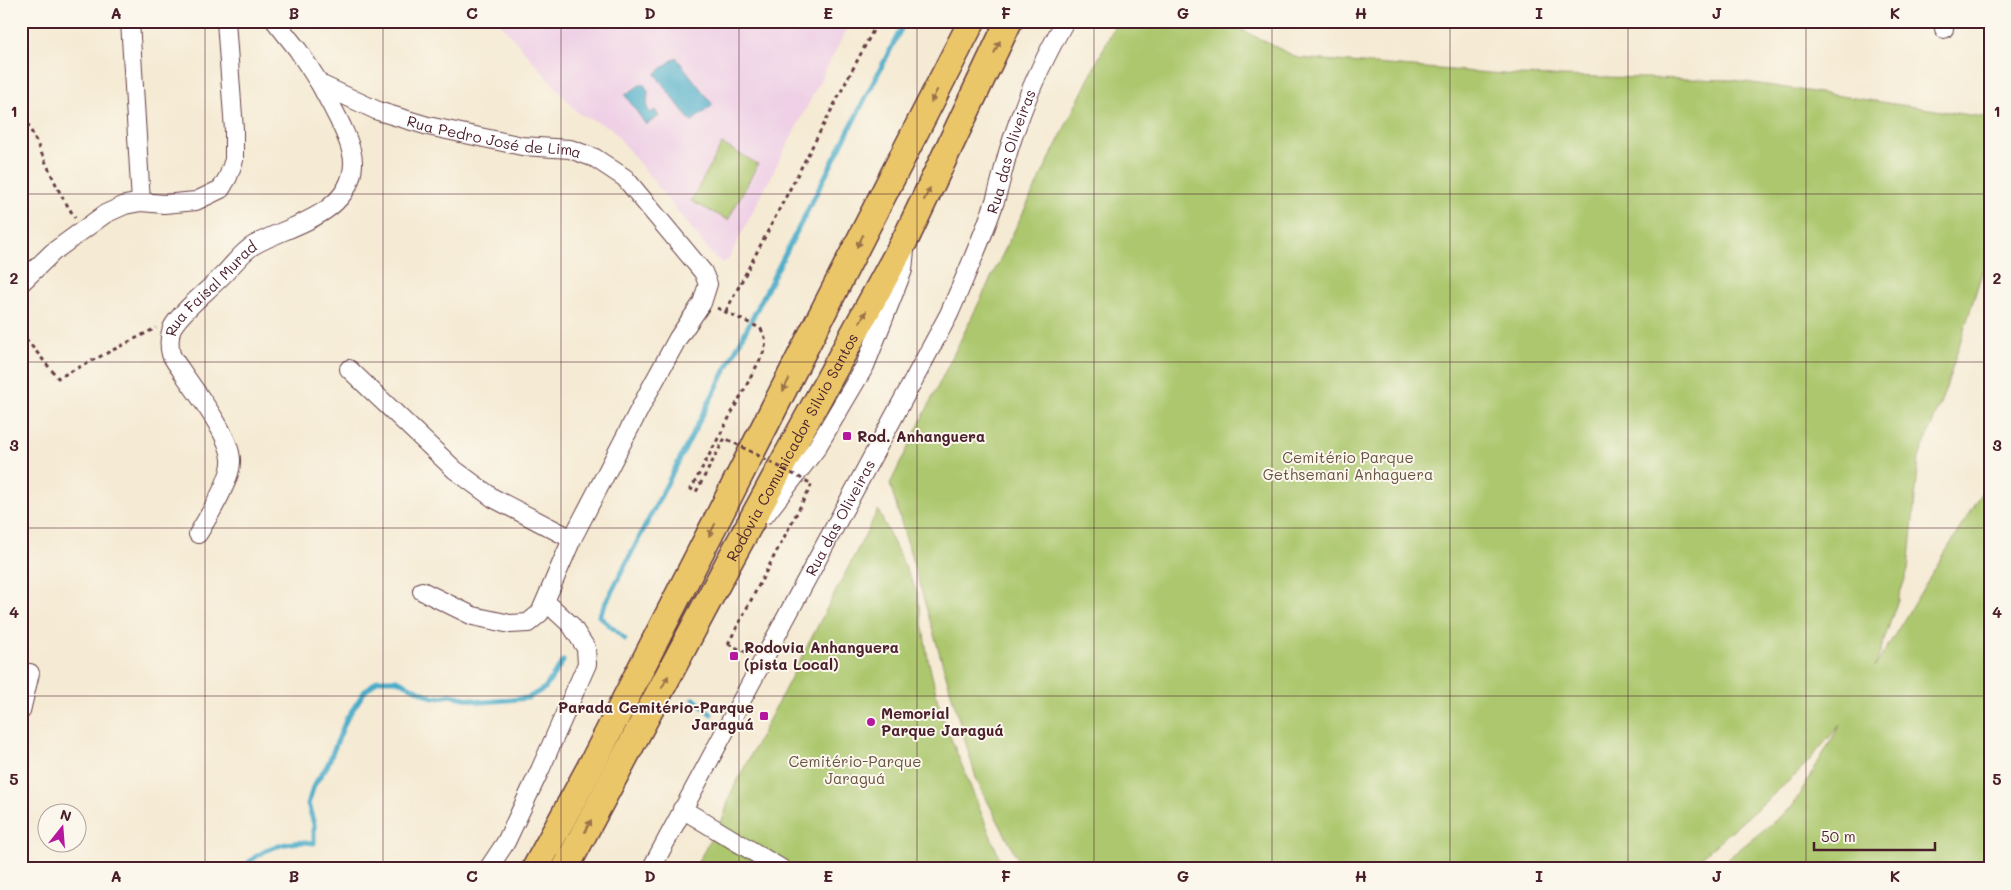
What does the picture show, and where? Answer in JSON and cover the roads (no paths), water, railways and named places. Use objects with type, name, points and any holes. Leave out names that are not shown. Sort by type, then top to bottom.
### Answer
[{"type":"highway","name":"Rodovia Comunicador Silvio Santos","points":[[535,869],[593,762],[972,21]]},
{"type":"highway","name":"Rodovia Comunicador Silvio Santos","points":[[565,869],[730,560],[906,238],[1010,21]]},
{"type":"street","points":[[130,21],[141,202]]},
{"type":"street","points":[[21,284],[53,252],[104,214],[125,205],[141,202],[164,204],[196,201],[221,189],[228,178],[234,160],[234,130],[226,21]]},
{"type":"street","points":[[275,21],[298,50],[320,84]]},
{"type":"street","points":[[948,69],[964,21]]},
{"type":"street","name":"Rua das Oliveiras","points":[[652,869],[682,809],[949,314],[988,223],[1009,148],[1027,95],[1041,63],[1065,21]]},
{"type":"street","name":"Rua Pedro José de Lima","points":[[320,84],[378,111],[428,126],[522,146],[570,149],[595,158],[625,178],[703,272],[708,284],[702,303],[678,338],[572,539]]},
{"type":"street","name":"Rua Faisal Murad","points":[[198,534],[226,483],[232,460],[227,445],[212,415],[171,355],[169,341],[172,328],[183,314],[252,246],[295,228],[321,214],[341,196],[351,181],[353,163],[351,148],[320,84]]},
{"type":"street","points":[[349,369],[455,470],[493,498],[572,539],[546,602],[540,613],[528,623],[510,624],[474,616],[422,591]]},
{"type":"street","points":[[488,869],[514,826],[587,664],[586,648],[571,625],[546,602]]},
{"type":"street","points":[[21,711],[25,702],[30,673]]},
{"type":"street","points":[[682,809],[782,869]]},
{"type":"water","points":[[676,57],[713,105],[691,122],[655,74]]},
{"type":"water","points":[[643,83],[648,91],[647,108],[650,113],[655,110],[659,116],[646,125],[625,95]]},
{"type":"waterway","points":[[625,639],[599,616],[905,21]]},
{"type":"waterway","points":[[243,869],[257,856],[275,847],[304,842],[314,843],[314,824],[308,804],[314,785],[327,766],[347,718],[365,691],[378,680],[397,680],[434,698],[451,695],[483,702],[528,698],[545,688],[563,661]]},
{"type":"waterway","points":[[694,699],[711,714]]},
{"type":"place","name":"Rod. Anhanguera","points":[[847,436]]},
{"type":"place","name":"Rodovia Anhanguera (pista Local)","points":[[734,656]]},
{"type":"place","name":"Parada Cemitério-Parque Jaraguá","points":[[764,716]]},
{"type":"place","name":"Memorial Parque Jaraguá","points":[[871,722]]},
{"type":"park label","name":"Cemitério Parque Gethsemani Anhaguera","points":[[1348,466]]},
{"type":"park label","name":"Cemitério-Parque Jaraguá","points":[[855,770]]}]
